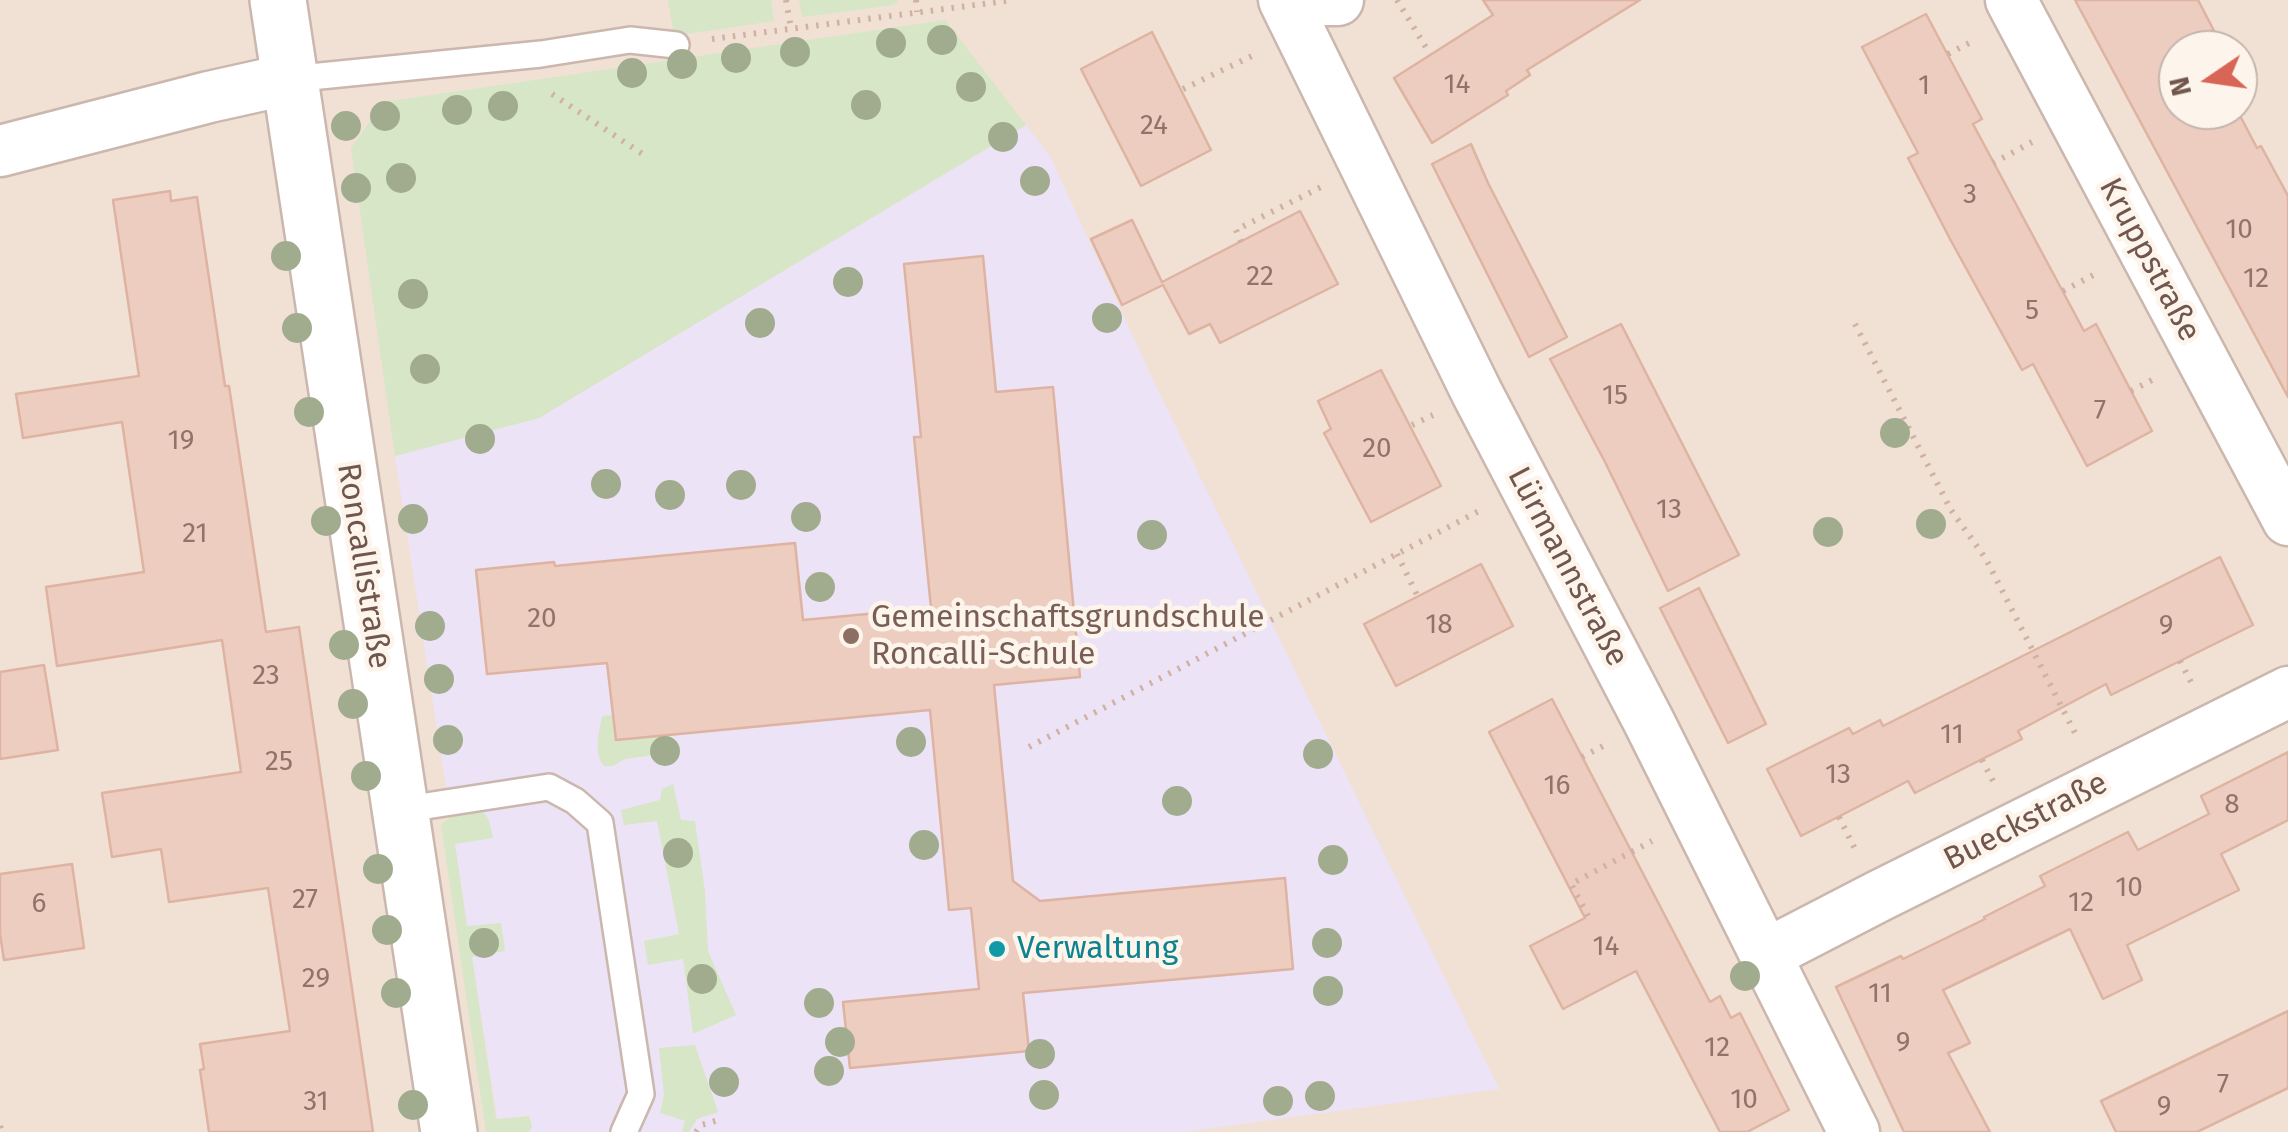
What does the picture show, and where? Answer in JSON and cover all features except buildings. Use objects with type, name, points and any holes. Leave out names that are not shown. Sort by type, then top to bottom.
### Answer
[{"type":"street","name":"Roncallistraße","points":[[278,0],[449,1132]]},
{"type":"street","points":[[1297,11],[1338,0]]},
{"type":"street","name":"Kruppstraße","points":[[2011,0],[2288,520]]},
{"type":"street","name":"Lürmannstraße","points":[[1297,11],[1365,164],[1524,486],[1854,1132]]},
{"type":"street","points":[[0,151],[290,79]]},
{"type":"street","name":"Bueckstraße","points":[[1766,955],[2288,692]]},
{"type":"lane","points":[[290,79],[541,54],[630,40],[676,45]]},
{"type":"lane","points":[[400,810],[550,787],[575,801],[600,823],[641,1094],[624,1132]]},
{"type":"path","points":[[786,0],[791,28]]},
{"type":"path","points":[[916,0],[918,12]]},
{"type":"path","points":[[676,45],[1014,0]]},
{"type":"path","points":[[1397,0],[1430,54]]},
{"type":"path","points":[[1183,89],[1297,11]]},
{"type":"path","points":[[541,54],[550,93],[647,157]]},
{"type":"path","points":[[1241,242],[1236,230],[1365,164]]},
{"type":"path","points":[[1855,324],[1951,510],[1986,559],[2101,784]]},
{"type":"path","points":[[1029,748],[1524,486]]},
{"type":"path","points":[[1397,554],[1418,597]]},
{"type":"path","points":[[1588,916],[1571,884],[1696,818]]},
{"type":"path","points":[[696,1132],[701,1125],[719,1120]]},
{"type":"shaded area","points":[[0,0],[2288,0],[2288,1132],[0,1132]]},
{"type":"shaded area","name":"Gemeinschaftsgrundschule Roncalli-Schule","points":[[1026,125],[1051,158],[1153,380],[1499,1089],[1183,1132],[499,1132],[395,456],[539,418]]},
{"type":"green space","points":[[668,0],[771,0],[774,21],[674,36]]},
{"type":"green space","points":[[799,0],[898,0],[894,5],[802,17]]},
{"type":"green space","points":[[945,20],[1026,125],[539,418],[395,456],[351,148],[384,102]]},
{"type":"green space","points":[[613,715],[617,740],[666,735],[669,753],[604,766],[598,749],[602,716]]},
{"type":"green space","points":[[673,784],[681,820],[695,821],[708,951],[736,1015],[693,1034],[683,959],[648,965],[644,941],[679,934],[657,821],[624,825],[621,810],[660,800],[662,789]]},
{"type":"green space","points":[[484,813],[493,838],[455,844],[467,926],[501,923],[505,951],[472,957],[496,1119],[529,1116],[529,1132],[486,1132],[441,825],[450,817]]},
{"type":"green space","points":[[695,1045],[718,1112],[697,1119],[689,1132],[682,1132],[685,1121],[660,1113],[664,1095],[659,1048]]},
{"type":"place","name":"Gemeinschaftsgrundschule Roncalli-Schule","points":[[851,636]]},
{"type":"place","name":"Verwaltung","points":[[997,949]]}]
